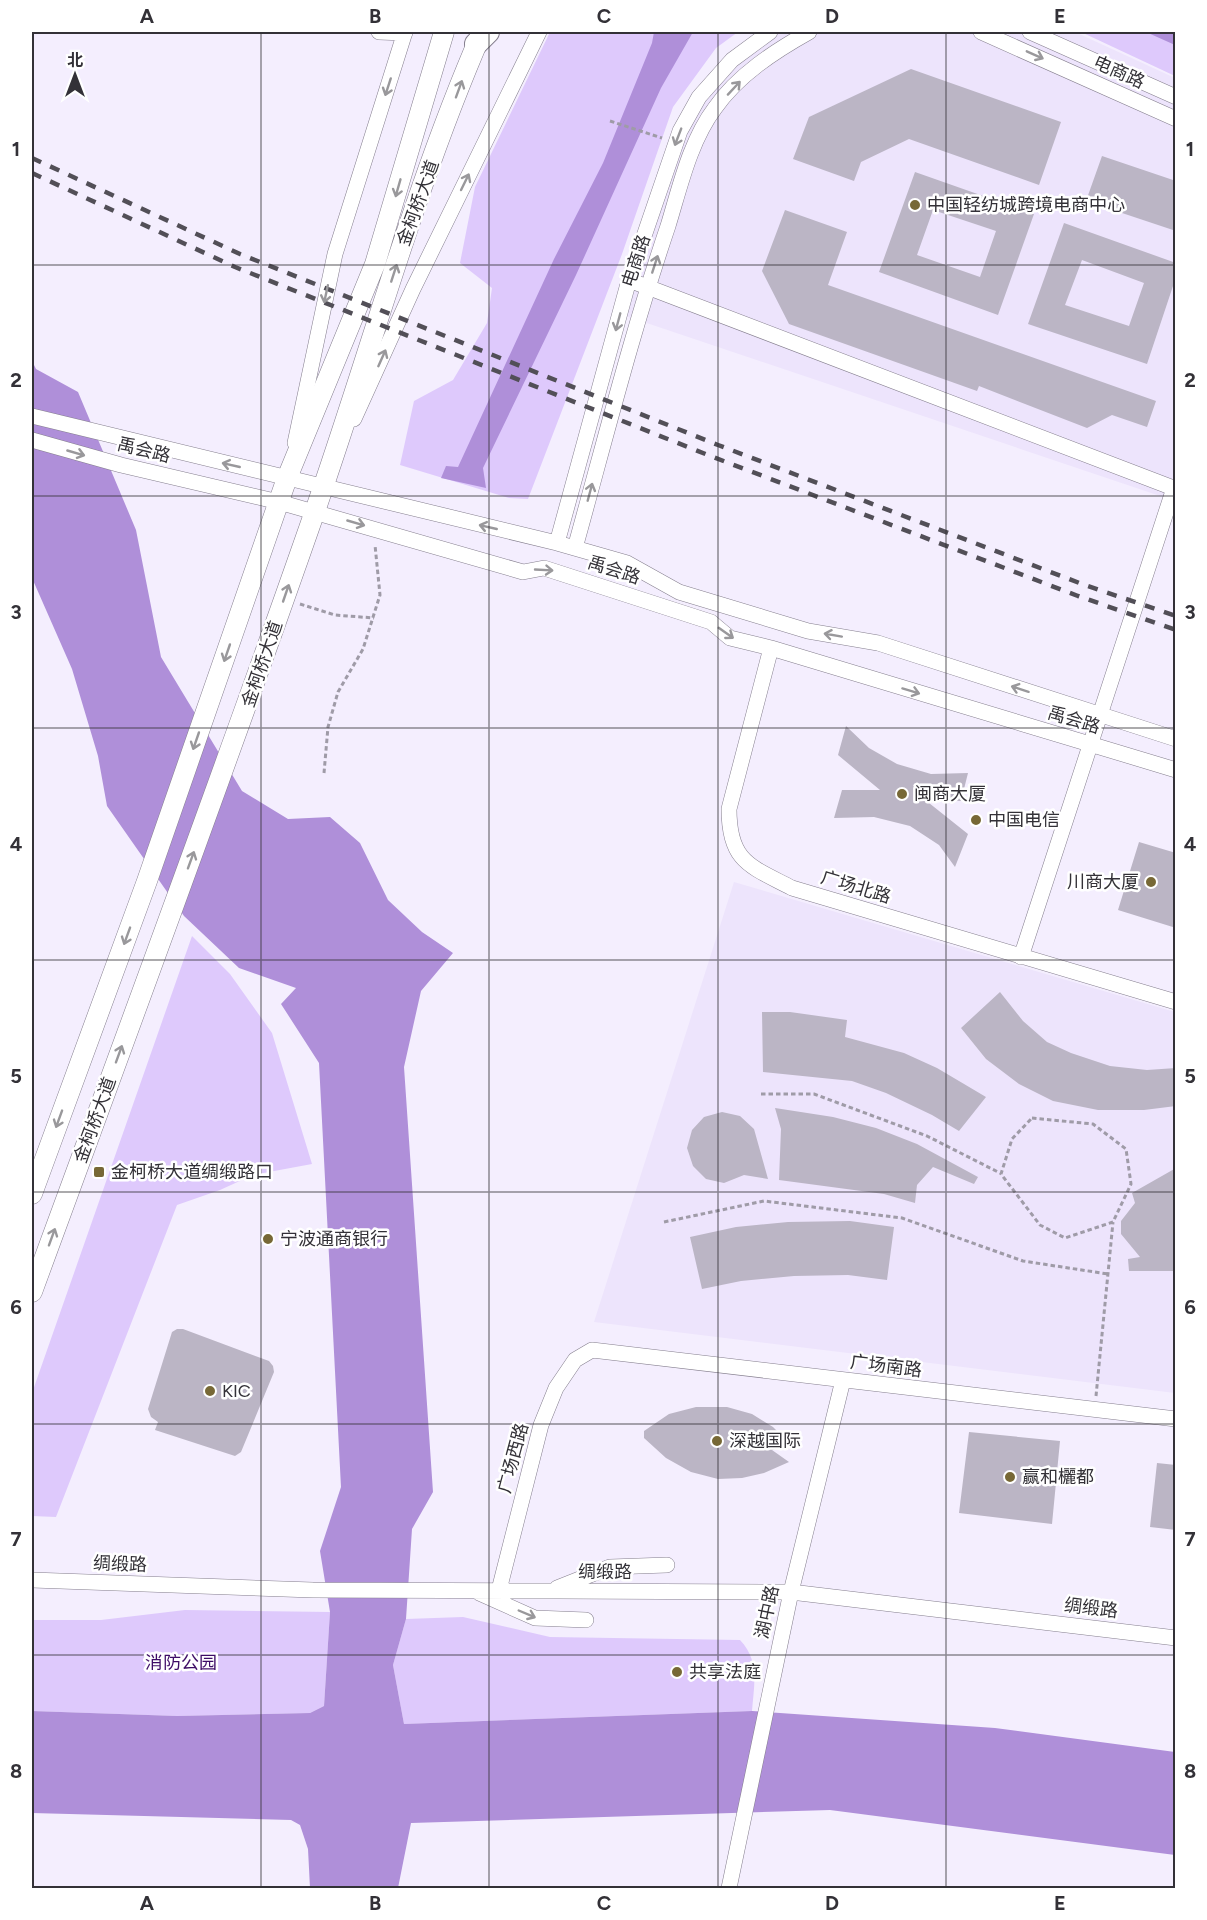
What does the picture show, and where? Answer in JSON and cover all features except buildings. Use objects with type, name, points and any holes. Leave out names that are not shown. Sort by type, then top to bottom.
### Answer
[{"type":"main road","name":"金柯桥大道","points":[[32,1194],[147,881],[287,478],[375,264],[444,32]]},
{"type":"main road","name":"金柯桥大道","points":[[32,1292],[246,708],[315,512],[412,216],[482,36]]},
{"type":"street","points":[[287,478],[335,254],[405,32],[379,32]]},
{"type":"street","points":[[323,488],[413,289],[539,32]]},
{"type":"street","name":"电商路","points":[[557,543],[629,280],[684,122],[699,97],[732,60],[770,32]]},
{"type":"street","name":"电商路","points":[[575,548],[647,288],[691,153],[714,108],[747,74],[783,46],[809,32]]},
{"type":"street","name":"电商路","points":[[981,32],[1176,119]]},
{"type":"street","name":"电商路","points":[[1030,32],[1176,97]]},
{"type":"street","points":[[629,280],[1175,489],[1101,714],[1088,745],[1021,957]]},
{"type":"street","name":"禹会路","points":[[32,416],[575,548],[627,563],[679,592],[808,631],[878,643],[1176,739]]},
{"type":"street","name":"禹会路","points":[[32,440],[121,465],[279,502],[523,572],[543,567],[711,622],[730,638],[771,648],[1176,770]]},
{"type":"street","name":"广场北路","points":[[771,648],[729,809],[729,832],[736,852],[752,867],[792,888],[1176,1002]]},
{"type":"street","name":"广场南路","points":[[592,1350],[1176,1419]]},
{"type":"street","name":"广场西路","points":[[499,1590],[541,1425],[556,1388],[574,1360],[592,1350]]},
{"type":"street","name":"湖中路","points":[[729,1888],[791,1592],[843,1380]]},
{"type":"street","points":[[549,1591],[610,1567],[667,1565]]},
{"type":"street","name":"绸缎路","points":[[32,1580],[313,1590],[791,1592],[1176,1638]]},
{"type":"street","points":[[474,1590],[535,1618],[586,1620]]},
{"type":"path","points":[[610,121],[653,135]]},
{"type":"path","points":[[324,773],[328,727],[338,692],[363,649],[381,595],[372,528]]},
{"type":"path","points":[[284,598],[335,615],[374,618]]},
{"type":"path","points":[[760,1094],[814,1094],[927,1136],[1001,1174],[1040,1225],[1065,1238],[1113,1222]]},
{"type":"path","points":[[1001,1174],[1012,1139],[1032,1118],[1093,1124],[1126,1149],[1131,1184],[1113,1222],[1095,1410]]},
{"type":"path","points":[[664,1222],[764,1201],[902,1218],[1023,1261],[1108,1274]]},
{"type":"shaded area","points":[[654,32],[693,32],[661,88],[576,275],[483,468],[486,488],[441,478],[446,466],[458,467],[554,259],[603,163],[652,43]]},
{"type":"shaded area","name":"中国轻纺城跨境电商中心","points":[[763,32],[1075,32],[1175,78],[1175,501],[614,312],[697,98]]},
{"type":"shaded area","points":[[1146,32],[1175,32],[1175,45]]},
{"type":"shaded area","points":[[32,361],[36,369],[78,392],[136,530],[161,657],[242,791],[288,819],[330,817],[360,843],[388,900],[422,932],[453,953],[421,991],[404,1067],[433,1492],[412,1529],[406,1619],[393,1665],[404,1724],[752,1711],[995,1728],[1175,1752],[1175,1855],[830,1810],[411,1823],[398,1888],[310,1888],[308,1849],[300,1825],[291,1820],[32,1813],[32,1711],[177,1716],[310,1713],[324,1706],[330,1612],[320,1551],[341,1487],[319,1063],[281,1004],[296,988],[239,968],[184,916],[107,806],[98,756],[72,669],[32,578]]},
{"type":"shaded area","points":[[734,882],[1175,1012],[1175,1393],[594,1322]]},
{"type":"green space","points":[[550,32],[738,32],[716,48],[673,107],[622,254],[528,499],[509,498],[400,465],[414,401],[453,380],[487,323],[492,288],[460,263],[475,187]]},
{"type":"green space","points":[[1081,32],[1175,32],[1175,76]]},
{"type":"green space","points":[[192,936],[230,974],[272,1033],[312,1164],[253,1175],[220,1190],[177,1205],[56,1517],[32,1516],[32,1393]]},
{"type":"green space","name":"消防公园","points":[[185,1610],[330,1612],[324,1706],[310,1713],[177,1716],[32,1711],[32,1620],[101,1620]]},
{"type":"green space","points":[[463,1617],[550,1637],[740,1640],[751,1656],[753,1665],[752,1711],[404,1724],[393,1665],[406,1619]]},
{"type":"railway","points":[[32,158],[240,254],[718,445],[1082,584],[1176,616]]},
{"type":"railway","points":[[32,173],[235,267],[713,457],[1078,596],[1176,630]]},
{"type":"place","name":"中国轻纺城跨境电商中心","points":[[915,205]]},
{"type":"place","name":"闽商大厦","points":[[902,794]]},
{"type":"place","name":"中国电信","points":[[976,820]]},
{"type":"place","name":"川商大厦","points":[[1151,882]]},
{"type":"place","name":"金柯桥大道绸缎路口","points":[[99,1172]]},
{"type":"place","name":"宁波通商银行","points":[[268,1239]]},
{"type":"place","name":"KIC","points":[[210,1391]]},
{"type":"place","name":"深越国际","points":[[717,1441]]},
{"type":"place","name":"赢和欐都","points":[[1010,1477]]},
{"type":"place","name":"共享法庭","points":[[677,1672]]}]
